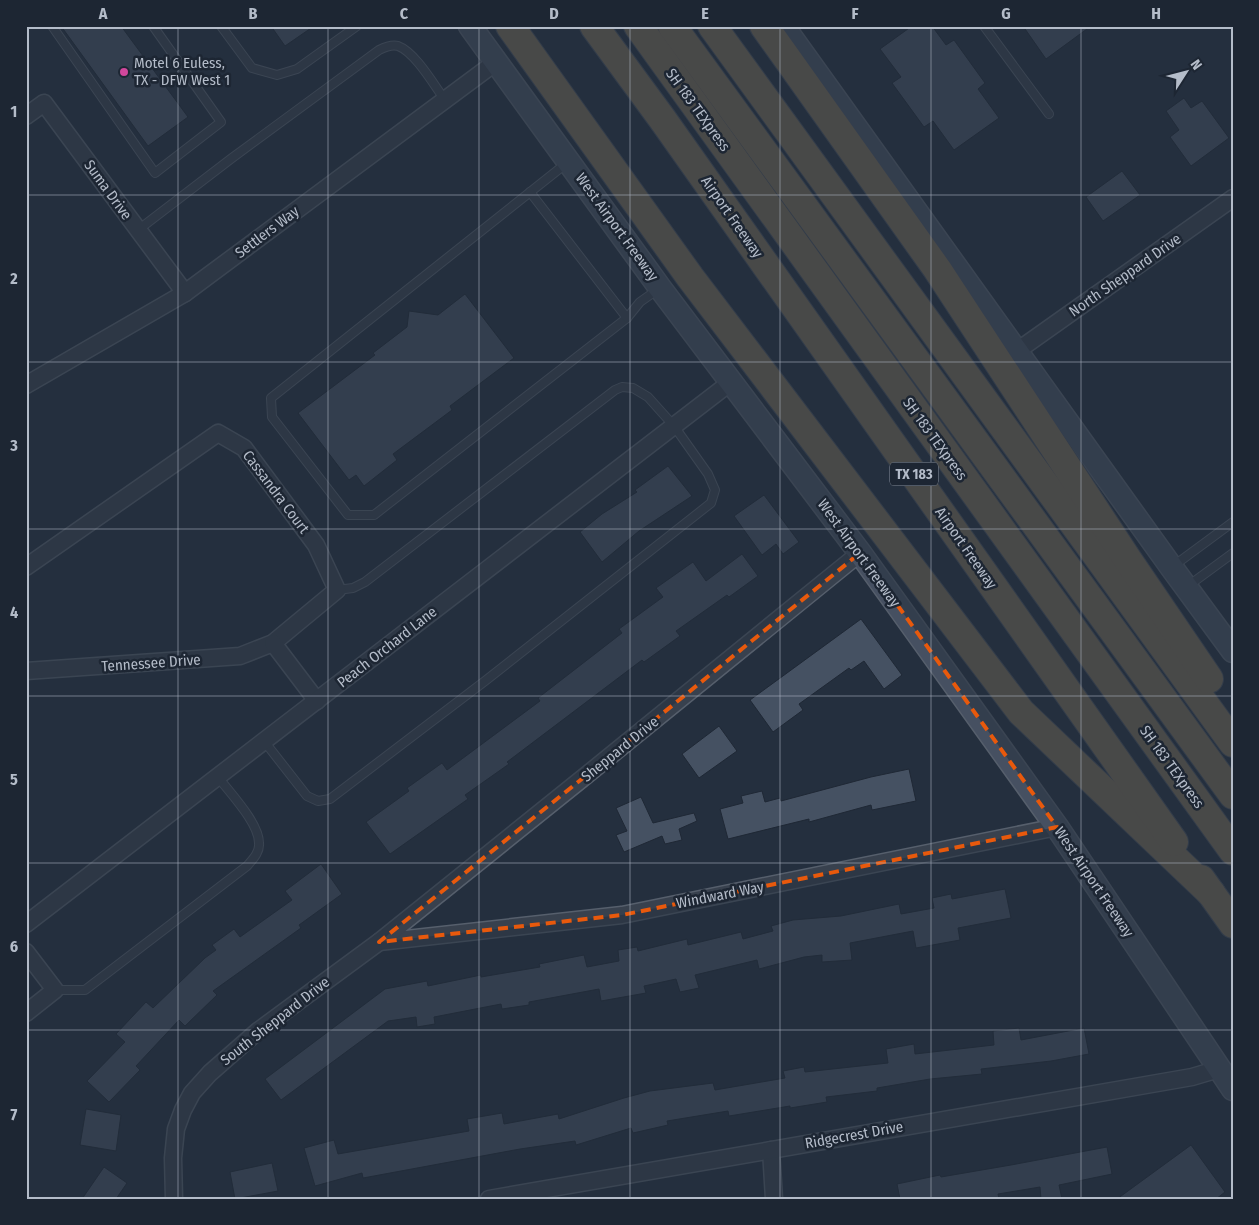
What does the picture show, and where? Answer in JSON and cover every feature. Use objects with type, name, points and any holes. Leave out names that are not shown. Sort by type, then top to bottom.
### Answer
[{"type":"highway","points":[[510,26],[690,277],[1021,712],[1211,893]]},
{"type":"highway","name":"Airport Freeway","points":[[594,26],[663,120],[1233,924]]},
{"type":"highway","name":"SH 183 TEXpress","points":[[638,26],[1233,851]]},
{"type":"highway","name":"SH 183 TEXpress","points":[[672,26],[1233,795]]},
{"type":"highway","points":[[712,26],[1233,743]]},
{"type":"highway","points":[[764,26],[937,269],[1123,553],[1233,713]]},
{"type":"main road","name":"West Airport Freeway","points":[[470,26],[660,288],[860,552],[1057,827],[1226,1073],[1233,1089]]},
{"type":"main road","points":[[783,26],[1233,651]]},
{"type":"street","name":"Settlers Way","points":[[26,385],[185,293],[496,62]]},
{"type":"street","name":"Suma Drive","points":[[26,116],[44,103],[185,293]]},
{"type":"street","name":"North Sheppard Drive","points":[[1017,351],[1233,198]]},
{"type":"street","name":"Peach Orchard Lane","points":[[26,924],[731,382]]},
{"type":"street","name":"Cassandra Court","points":[[26,567],[218,433],[244,448],[250,454],[316,545],[337,590]]},
{"type":"street","name":"Sheppard Drive","points":[[379,942],[584,778],[860,552]]},
{"type":"street","points":[[317,701],[273,643],[337,590]]},
{"type":"street","name":"Tennessee Drive","points":[[26,671],[240,656],[273,643]]},
{"type":"street","name":"Windward Way","points":[[379,942],[622,915],[1057,827]]},
{"type":"street","name":"South Sheppard Drive","points":[[174,1199],[173,1158],[176,1129],[192,1093],[210,1073],[258,1031],[379,942]]},
{"type":"street","points":[[26,952],[55,990],[26,1012]]},
{"type":"street","name":"Ridgecrest Drive","points":[[488,1199],[1192,1077],[1226,1073]]},
{"type":"street","points":[[771,1150],[774,1199]]},
{"type":"lane","points":[[52,26],[155,173],[221,122],[153,26]]},
{"type":"lane","points":[[221,26],[252,68],[277,75],[297,69],[357,26]]},
{"type":"lane","points":[[984,26],[1049,114]]},
{"type":"lane","points":[[138,230],[232,158],[387,46],[397,45],[410,53],[445,100]]},
{"type":"lane","points":[[569,161],[271,398],[272,417],[348,515],[374,515],[627,318],[640,302],[660,288]]},
{"type":"lane","points":[[530,192],[627,318]]},
{"type":"lane","points":[[264,741],[307,796],[318,800],[330,799],[485,681],[711,503],[715,490],[708,474],[674,426],[648,397],[633,388],[622,388],[615,390],[365,582],[353,588],[337,590]]},
{"type":"lane","points":[[1172,568],[1233,522]]},
{"type":"lane","points":[[1186,588],[1233,553]]},
{"type":"lane","points":[[55,990],[85,990],[247,866],[256,855],[260,844],[258,831],[218,777]]},
{"type":"highlighted area","points":[[860,553],[1057,827],[622,915],[379,942],[583,778]]},
{"type":"building","name":"Motel 6 Euless, TX - DFW West 1","points":[[61,26],[121,26],[188,117],[148,146]]},
{"type":"building","points":[[271,26],[314,26],[285,46]]},
{"type":"building","points":[[912,26],[932,26],[946,45],[954,40],[985,83],[978,89],[999,118],[954,150],[933,121],[924,127],[892,83],[901,77],[880,49]]},
{"type":"building","points":[[1023,26],[1091,26],[1046,59]]},
{"type":"building","points":[[1184,98],[1191,108],[1202,101],[1229,138],[1191,166],[1170,137],[1179,130],[1166,111]]},
{"type":"building","points":[[1122,171],[1140,195],[1103,221],[1086,197]]},
{"type":"building","points":[[465,294],[514,358],[450,406],[452,410],[393,454],[397,460],[364,486],[356,475],[349,480],[298,413],[375,355],[373,353],[407,327],[409,311],[438,315]]},
{"type":"building","points":[[668,466],[692,496],[639,531],[602,562],[580,532],[602,514],[637,492],[635,490]]},
{"type":"building","points":[[764,495],[799,542],[783,554],[776,544],[762,555],[734,516]]},
{"type":"building","points":[[742,554],[758,576],[676,631],[680,636],[644,662],[642,660],[507,762],[509,764],[465,795],[468,799],[390,854],[366,822],[409,791],[407,788],[442,763],[447,770],[540,701],[538,698],[622,633],[619,629],[663,597],[656,588],[693,562],[706,581]]},
{"type":"building","points":[[861,619],[902,675],[884,689],[864,661],[851,670],[849,668],[799,704],[803,710],[773,732],[750,700]]},
{"type":"building","points":[[719,726],[737,751],[699,778],[682,754]]},
{"type":"building","points":[[909,769],[916,801],[872,810],[871,805],[809,822],[809,819],[728,839],[720,809],[743,803],[741,796],[762,791],[765,802],[780,798],[781,801]]},
{"type":"building","points":[[641,797],[653,823],[694,813],[697,821],[679,829],[682,840],[665,844],[662,836],[624,852],[616,835],[627,831],[616,808]]},
{"type":"building","points":[[321,864],[342,894],[299,925],[301,928],[213,991],[217,995],[185,1026],[179,1020],[136,1066],[140,1070],[109,1102],[87,1081],[125,1042],[116,1034],[146,1002],[153,1008],[205,958],[216,950],[212,945],[234,929],[240,937],[292,900],[285,891]]},
{"type":"building","points":[[1005,889],[1011,918],[958,928],[960,940],[916,948],[913,931],[850,943],[852,960],[822,962],[822,955],[804,957],[759,969],[757,960],[695,975],[699,988],[680,992],[676,979],[644,986],[646,993],[601,1001],[599,989],[529,1002],[529,1005],[502,1009],[501,1004],[434,1017],[435,1024],[417,1027],[416,1017],[388,1021],[281,1100],[265,1079],[385,989],[427,981],[428,986],[481,975],[481,977],[540,967],[539,964],[584,955],[587,967],[619,961],[618,950],[637,947],[638,951],[687,939],[688,945],[741,932],[743,939],[773,931],[771,926],[793,920],[841,916],[899,904],[901,914],[934,908],[932,898],[951,894],[952,899]]},
{"type":"building","points":[[1019,1028],[1021,1040],[1084,1028],[1089,1054],[1051,1061],[981,1069],[982,1074],[930,1079],[877,1088],[877,1091],[826,1097],[827,1102],[790,1108],[790,1106],[729,1116],[728,1111],[667,1121],[668,1125],[633,1133],[631,1128],[576,1145],[575,1141],[520,1149],[363,1178],[362,1173],[315,1186],[304,1148],[334,1140],[338,1154],[469,1131],[467,1119],[502,1113],[504,1124],[558,1114],[559,1119],[650,1091],[713,1083],[715,1090],[785,1078],[783,1071],[804,1067],[805,1072],[888,1063],[886,1049],[914,1044],[915,1054],[994,1045],[993,1031]]},
{"type":"building","points":[[86,1109],[121,1115],[116,1151],[80,1145]]},
{"type":"building","points":[[1191,1145],[1225,1192],[1216,1199],[1117,1199]]},
{"type":"building","points":[[1107,1147],[1112,1174],[1059,1185],[1062,1199],[1041,1199],[1040,1187],[998,1194],[999,1199],[900,1199],[897,1184]]},
{"type":"building","points":[[272,1163],[278,1191],[235,1199],[230,1172]]},
{"type":"building","points":[[104,1167],[127,1183],[116,1199],[82,1199]]},
{"type":"place","name":"Motel 6 Euless, TX - DFW West 1","points":[[124,72]]}]
